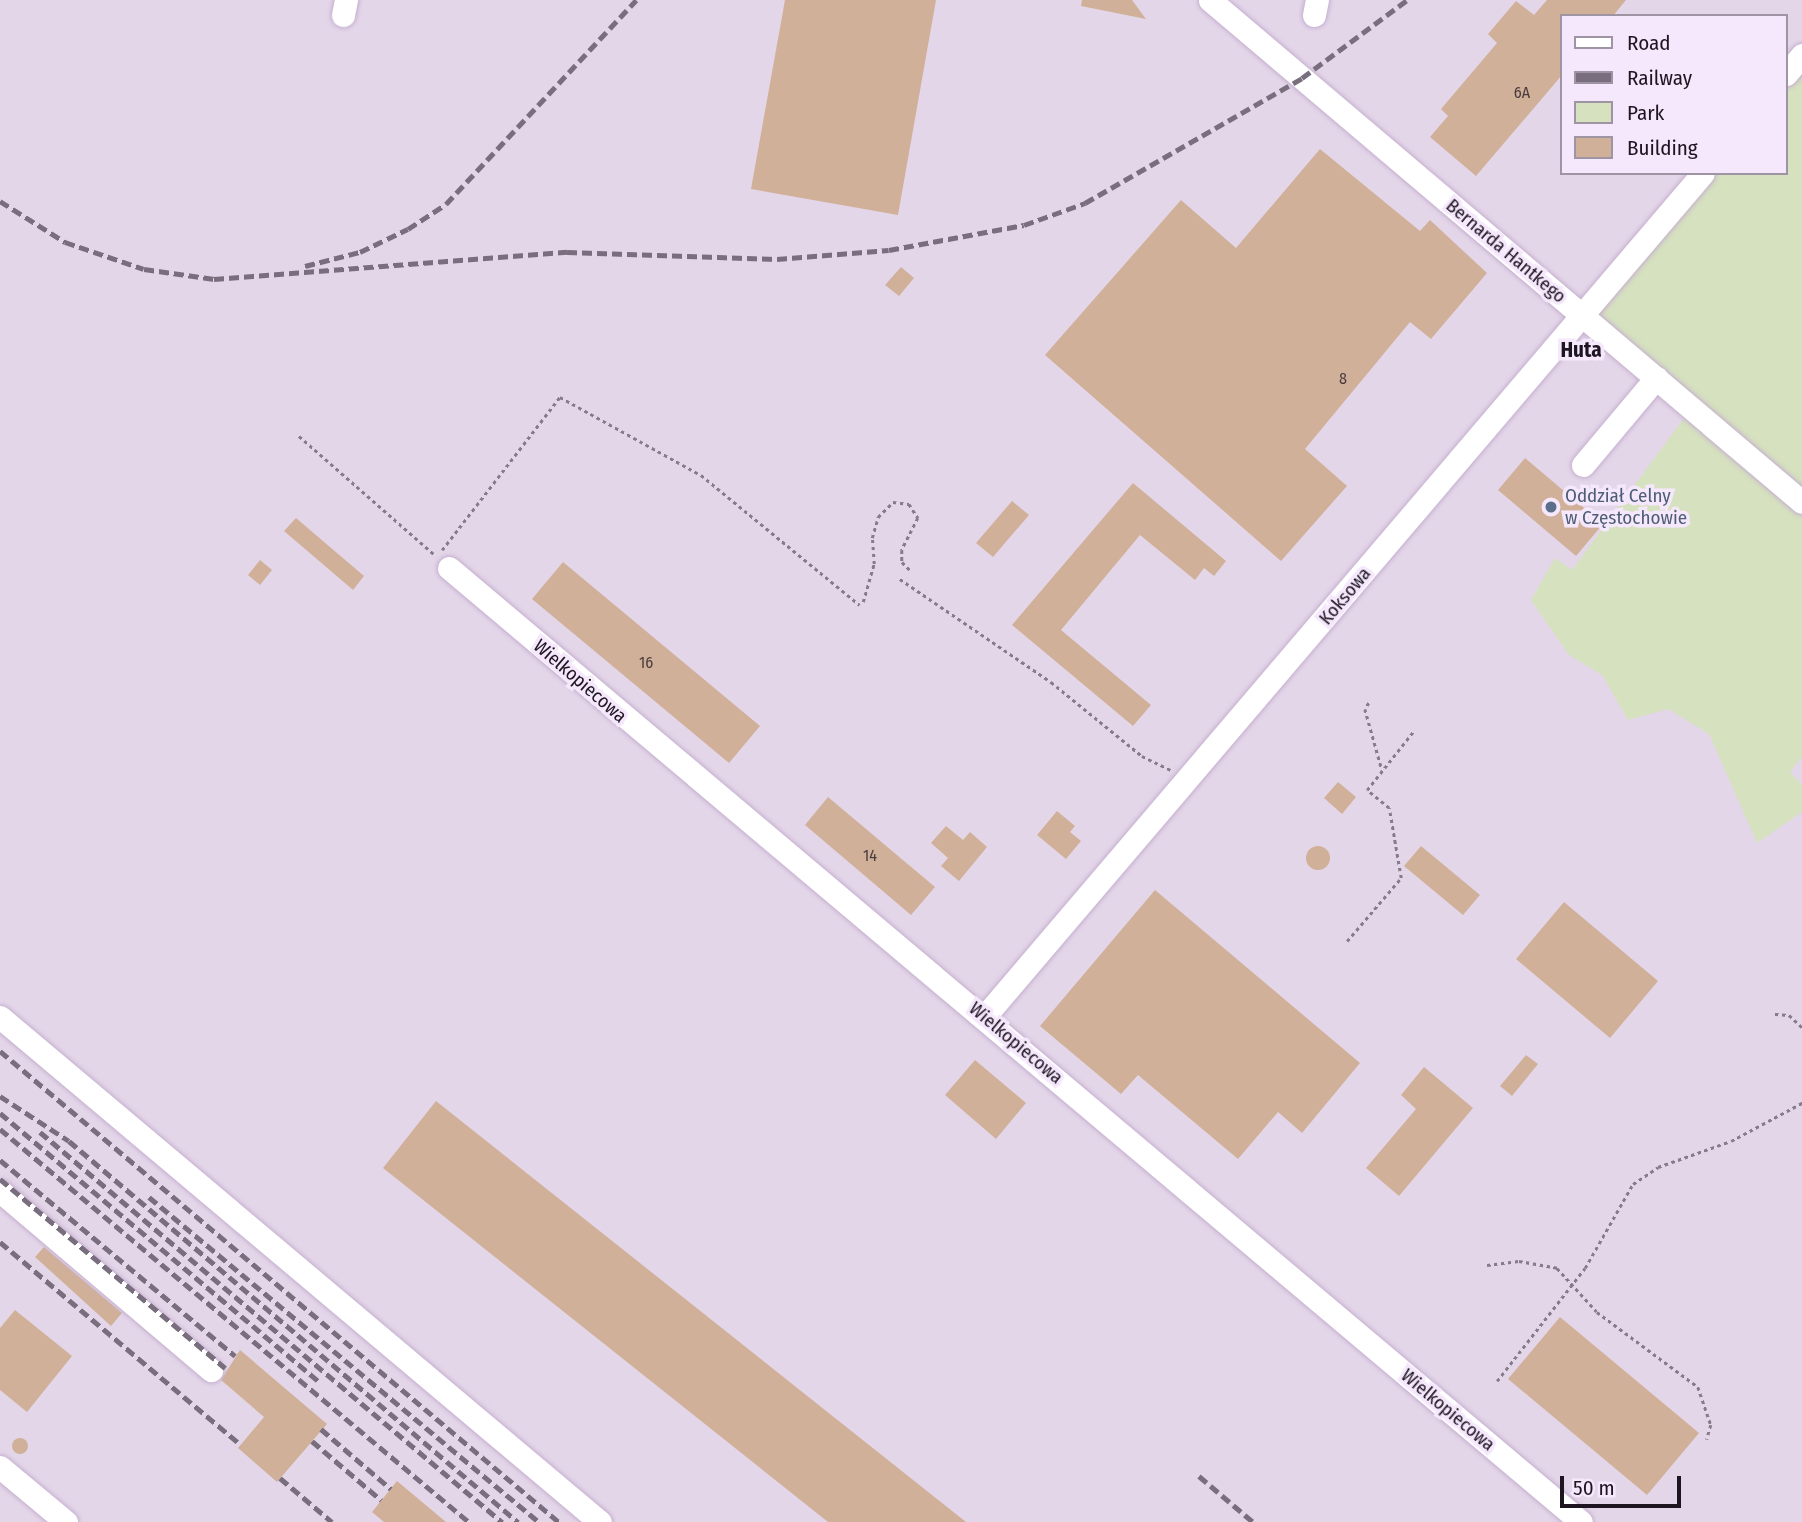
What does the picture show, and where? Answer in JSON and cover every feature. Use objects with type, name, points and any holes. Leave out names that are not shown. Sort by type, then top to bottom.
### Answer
[{"type":"street","name":"Bernarda Hantkego","points":[[1210,0],[1802,502]]},
{"type":"street","points":[[1788,72],[1802,55]]},
{"type":"street","name":"Koksowa","points":[[985,1016],[1701,175]]},
{"type":"street","points":[[1583,466],[1656,378]]},
{"type":"street","name":"Wielkopiecowa","points":[[443,562],[985,1016],[1581,1522]]},
{"type":"street","points":[[0,1017],[600,1522]]},
{"type":"street","points":[[0,1191],[211,1370]]},
{"type":"street","points":[[0,1467],[66,1522]]},
{"type":"path","points":[[299,436],[443,562],[560,397],[701,475],[862,603],[874,564],[872,538],[877,517],[893,502],[909,504],[918,518],[902,550],[902,562],[910,570]]},
{"type":"path","points":[[900,579],[1051,682],[1142,756],[1189,779]]},
{"type":"path","points":[[1369,703],[1365,709],[1383,770]]},
{"type":"path","points":[[1347,941],[1401,878],[1390,808],[1367,790],[1413,732]]},
{"type":"path","points":[[1775,1014],[1789,1014],[1802,1027]]},
{"type":"path","points":[[1497,1381],[1572,1284],[1633,1184],[1658,1167],[1731,1141],[1802,1102]]},
{"type":"path","points":[[1487,1265],[1519,1261],[1557,1268],[1597,1312],[1698,1387],[1711,1425],[1707,1439]]},
{"type":"shaded area","points":[[0,0],[1802,0],[1802,1522],[0,1522]]},
{"type":"green space","points":[[1802,73],[1802,757],[1790,772],[1802,785],[1802,812],[1757,843],[1709,734],[1668,709],[1628,720],[1602,675],[1569,655],[1531,600],[1555,558],[1572,570],[1695,403],[1599,314],[1716,175],[1788,175],[1788,90]]},
{"type":"building","points":[[785,0],[936,0],[898,215],[751,189]]},
{"type":"building","points":[[1082,0],[1132,0],[1146,19],[1081,6]]},
{"type":"building","points":[[1547,0],[1626,0],[1615,14],[1560,14],[1560,77],[1476,176],[1430,137],[1448,116],[1441,109],[1497,43],[1488,34],[1516,1],[1534,15]]},
{"type":"building","points":[[1320,149],[1420,231],[1430,220],[1487,273],[1431,339],[1410,322],[1305,449],[1347,486],[1281,561],[1045,355],[1181,200],[1236,248]]},
{"type":"building","points":[[901,267],[914,278],[899,296],[885,285]]},
{"type":"building","name":"Oddział Celny w Częstochowie","points":[[1525,458],[1603,524],[1576,556],[1498,490]]},
{"type":"building","points":[[1133,483],[1226,561],[1214,576],[1204,568],[1195,580],[1140,535],[1061,630],[1151,705],[1133,726],[1012,625]]},
{"type":"building","points":[[1012,501],[1029,515],[993,557],[976,543]]},
{"type":"building","points":[[296,518],[364,576],[353,590],[284,531]]},
{"type":"building","points":[[260,560],[272,570],[260,585],[248,575]]},
{"type":"building","points":[[563,562],[760,726],[729,763],[532,599]]},
{"type":"building","points":[[1338,782],[1356,797],[1342,814],[1324,798]]},
{"type":"building","points":[[828,797],[935,887],[911,915],[805,825]]},
{"type":"building","points":[[1057,811],[1075,826],[1070,832],[1081,841],[1066,859],[1037,835]]},
{"type":"building","points":[[946,826],[963,840],[970,832],[987,847],[959,881],[941,866],[948,858],[931,843]]},
{"type":"building","points":[[1318,846],[1327,849],[1330,858],[1327,867],[1318,870],[1309,867],[1306,858],[1309,849]]},
{"type":"building","points":[[1421,846],[1480,895],[1463,915],[1404,866]]},
{"type":"building","points":[[1155,890],[1360,1063],[1302,1133],[1278,1112],[1238,1159],[1138,1075],[1121,1094],[1040,1026]]},
{"type":"building","points":[[1564,902],[1658,981],[1610,1038],[1516,959]]},
{"type":"building","points":[[1526,1055],[1538,1064],[1512,1096],[1500,1086]]},
{"type":"building","points":[[975,1060],[1026,1103],[996,1139],[945,1095]]},
{"type":"building","points":[[1424,1067],[1473,1108],[1399,1196],[1366,1168],[1416,1109],[1401,1095]]},
{"type":"building","points":[[436,1101],[966,1522],[828,1522],[383,1168]]},
{"type":"building","points":[[44,1247],[122,1313],[111,1326],[35,1257]]},
{"type":"building","points":[[15,1310],[72,1356],[27,1412],[0,1390],[0,1328]]},
{"type":"building","points":[[1560,1317],[1699,1433],[1647,1495],[1508,1379]]},
{"type":"building","points":[[240,1350],[327,1424],[277,1482],[238,1448],[264,1417],[221,1380]]},
{"type":"building","points":[[20,1438],[28,1446],[20,1454],[12,1446]]},
{"type":"building","points":[[397,1481],[446,1522],[384,1522],[372,1512]]},
{"type":"railway","points":[[305,266],[360,252],[408,229],[446,204],[636,0]]},
{"type":"railway","points":[[0,201],[65,242],[144,269],[214,279],[567,252],[777,259],[889,250],[1024,225],[1085,203],[1302,78],[1407,0]]},
{"type":"railway","points":[[0,1051],[559,1522]]},
{"type":"railway","points":[[0,1096],[69,1141],[518,1522]]},
{"type":"railway","points":[[0,1113],[321,1383]]},
{"type":"railway","points":[[0,1129],[469,1522]]},
{"type":"railway","points":[[40,1132],[502,1522]]},
{"type":"railway","points":[[0,1160],[235,1356]]},
{"type":"railway","points":[[0,1179],[225,1368]]},
{"type":"railway","points":[[149,1197],[539,1522]]},
{"type":"railway","points":[[0,1242],[241,1445]]},
{"type":"railway","points":[[321,1429],[391,1489]]},
{"type":"railway","points":[[312,1441],[381,1500]]},
{"type":"railway","points":[[1199,1476],[1253,1522]]},
{"type":"railway","points":[[280,1478],[332,1522]]},
{"type":"place","name":"Oddział Celny w Częstochowie","points":[[1551,507]]},
{"type":"district","name":"Huta","points":[[1581,350]]}]
